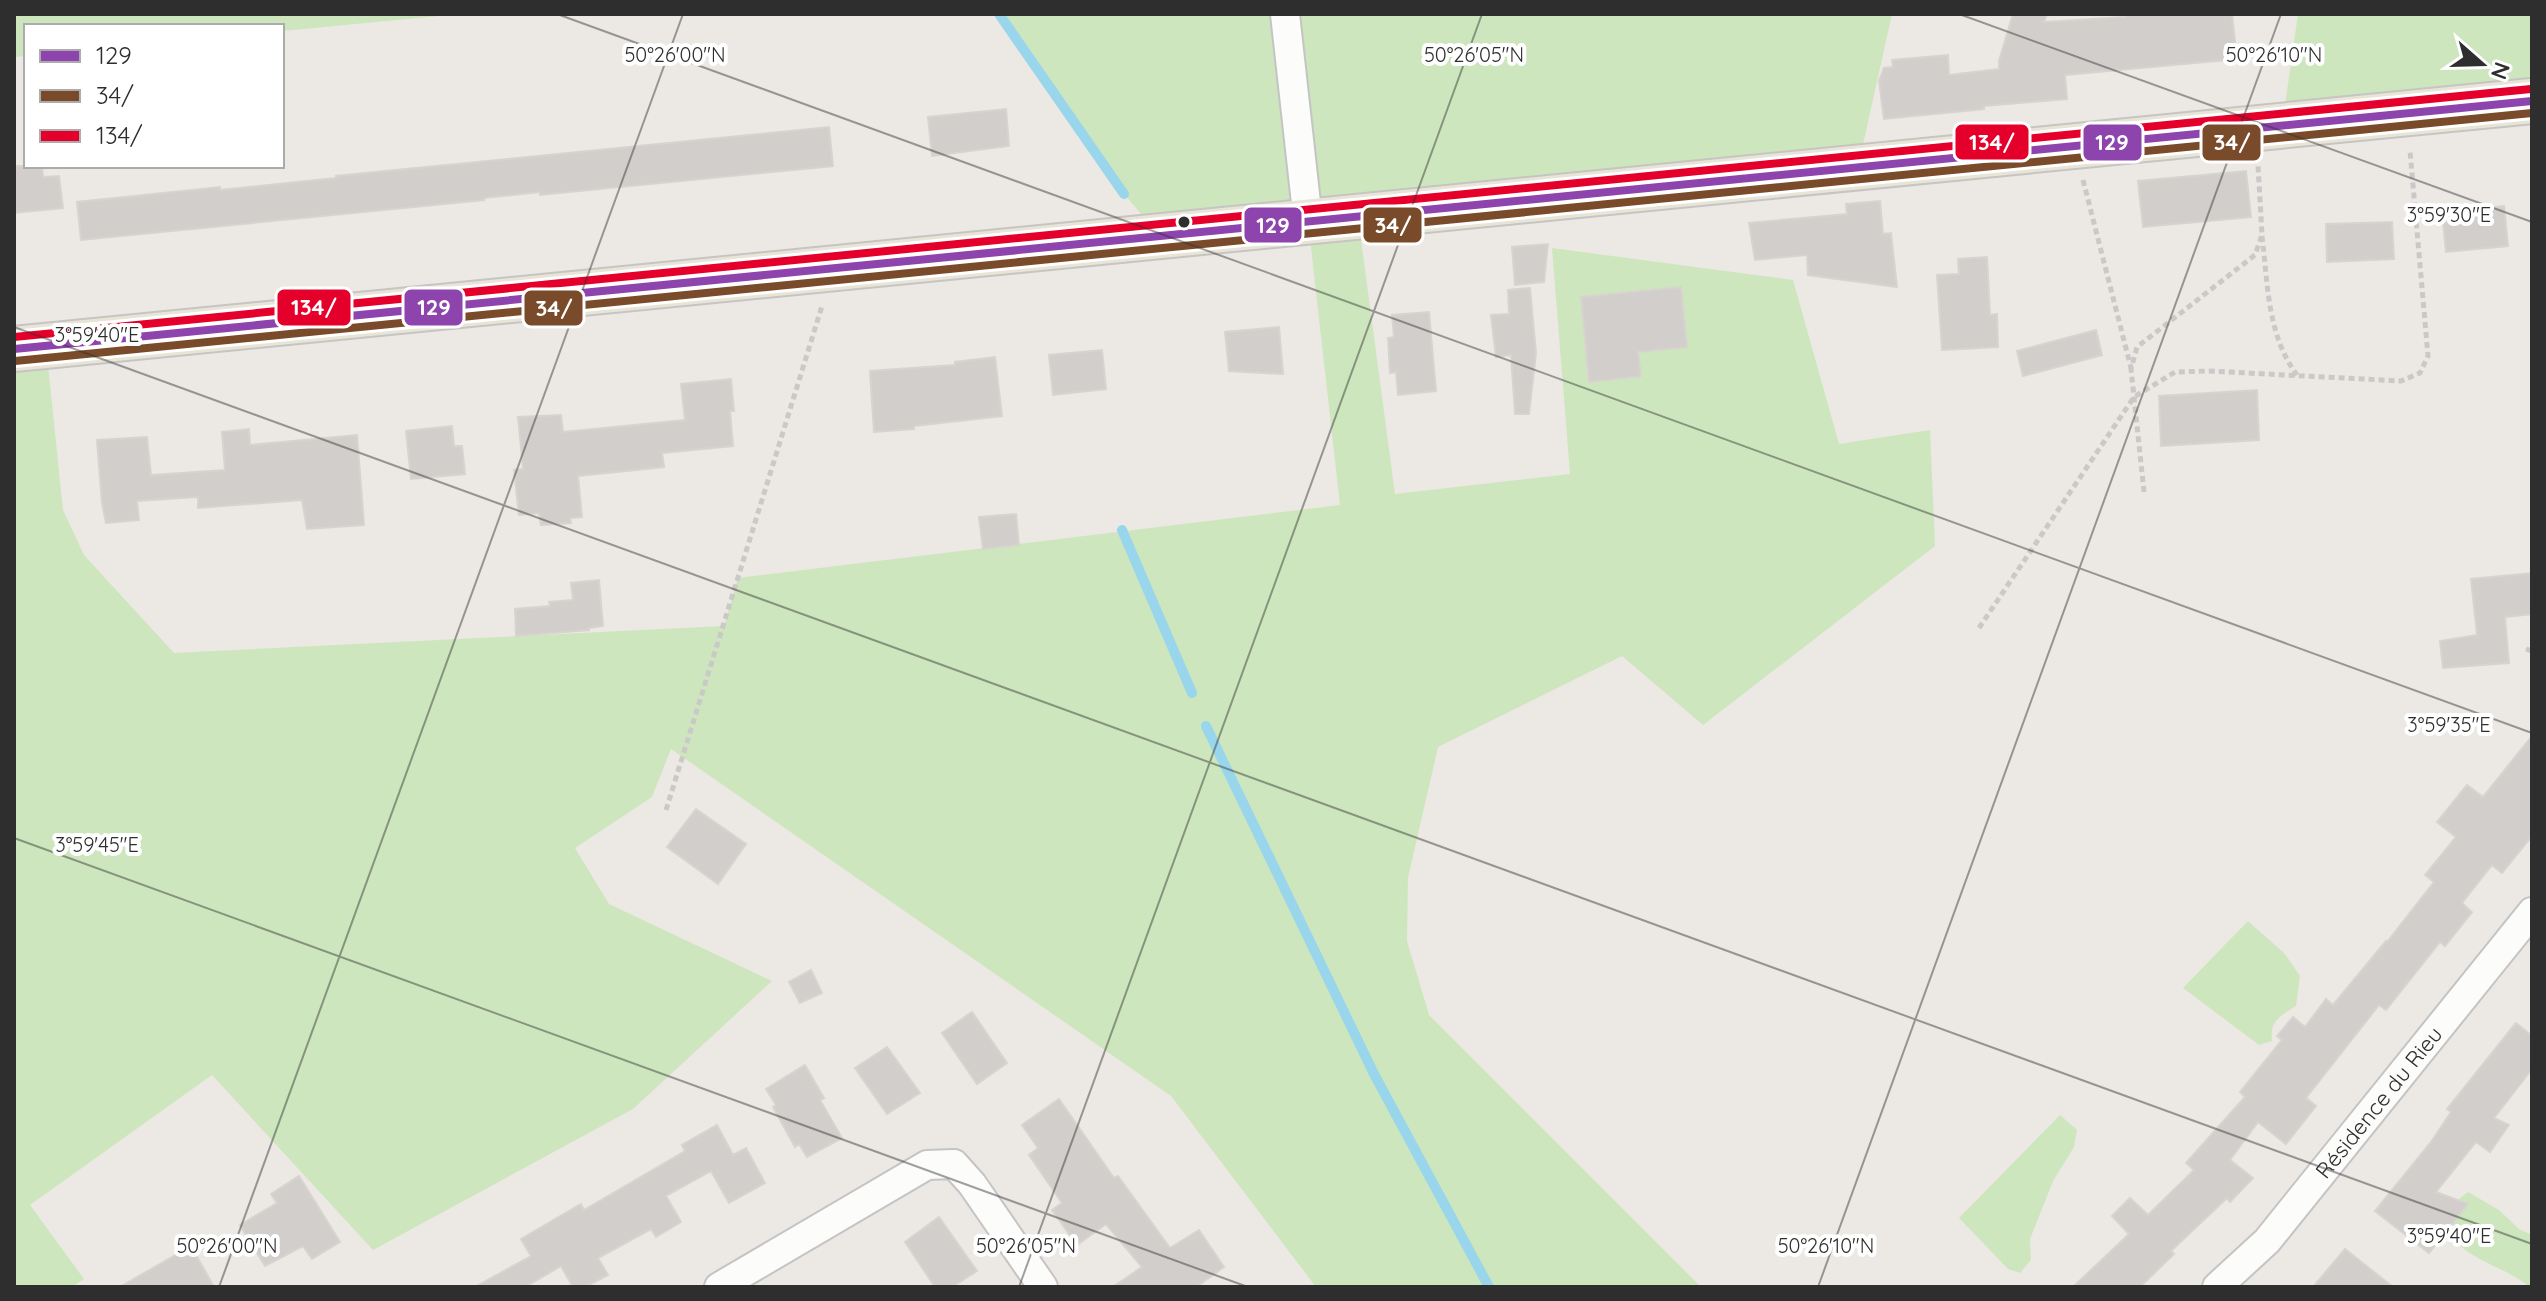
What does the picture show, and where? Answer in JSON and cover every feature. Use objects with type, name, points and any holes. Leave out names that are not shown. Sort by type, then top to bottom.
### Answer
[{"type":"main road","points":[[14,349],[2532,101]]},
{"type":"street","points":[[1285,14],[1308,221]]},
{"type":"street","name":"Résidence du Rieu","points":[[2217,1287],[2267,1241],[2532,912]]},
{"type":"street","points":[[719,1287],[927,1165],[954,1164],[972,1184],[1043,1287]]},
{"type":"path","points":[[1979,628],[2134,397],[2175,372],[2401,381],[2420,373],[2428,356],[2406,114]]},
{"type":"path","points":[[2256,128],[2262,235],[2275,334],[2283,357],[2298,376]]},
{"type":"path","points":[[2074,146],[2131,369],[2144,492]]},
{"type":"path","points":[[2131,369],[2137,347],[2255,255],[2262,235]]},
{"type":"path","points":[[666,810],[833,268]]},
{"type":"green space","points":[[14,14],[460,14],[284,31],[284,24],[24,24],[24,56],[14,57]]},
{"type":"green space","points":[[999,14],[1892,14],[1858,167],[1358,217],[1395,494],[1570,474],[1552,248],[1793,280],[1839,444],[1930,430],[1935,546],[1703,725],[1622,656],[1438,747],[1408,878],[1407,941],[1429,1015],[1701,1287],[1316,1287],[1171,1096],[671,749],[652,797],[575,848],[609,904],[772,981],[633,1109],[373,1250],[212,1075],[30,1205],[84,1279],[72,1287],[14,1287],[14,349],[46,346],[63,510],[84,555],[174,653],[724,626],[738,578],[1340,505],[1308,221],[1160,236],[1124,194]]},
{"type":"green space","points":[[2298,14],[2532,14],[2532,101],[2282,126]]},
{"type":"green space","points":[[2248,921],[2285,954],[2300,976],[2296,1006],[2274,1024],[2272,1041],[2259,1045],[2183,988]]},
{"type":"green space","points":[[2060,1115],[2077,1130],[2074,1147],[2053,1181],[2030,1239],[2031,1260],[2020,1273],[2008,1269],[1959,1218]]},
{"type":"green space","points":[[2468,1192],[2532,1235],[2532,1287],[2526,1287],[2526,1284],[2470,1253],[2451,1237],[2443,1225],[2451,1205]]},
{"type":"building","points":[[2013,14],[2047,14],[2044,22],[2126,17],[2126,14],[2232,14],[2237,59],[2065,75],[2067,99],[1884,119],[1879,81],[1884,68],[1893,67],[1892,60],[1948,55],[1949,75],[1999,69]]},
{"type":"building","points":[[1006,109],[1009,146],[932,156],[928,117]]},
{"type":"building","points":[[829,127],[833,166],[540,195],[540,192],[81,240],[77,202]]},
{"type":"building","points":[[14,166],[42,168],[43,177],[59,176],[63,208],[14,213]]},
{"type":"building","points":[[2246,171],[2251,217],[2143,227],[2138,181]]},
{"type":"building","points":[[1880,201],[1883,234],[1891,233],[1897,287],[1808,275],[1807,255],[1755,260],[1749,223],[1847,214],[1846,204]]},
{"type":"building","points":[[2504,206],[2508,246],[2446,252],[2442,212]]},
{"type":"building","points":[[2392,222],[2394,259],[2327,262],[2326,224]]},
{"type":"building","points":[[1548,244],[1544,282],[1515,285],[1512,247]]},
{"type":"building","points":[[1987,257],[1990,315],[1997,314],[1998,347],[1942,350],[1937,275],[1959,274],[1958,259]]},
{"type":"building","points":[[1681,287],[1687,347],[1638,352],[1641,376],[1589,382],[1581,297]]},
{"type":"building","points":[[1530,288],[1536,353],[1529,414],[1515,414],[1511,355],[1496,357],[1491,315],[1509,314],[1508,290]]},
{"type":"building","points":[[1429,312],[1436,391],[1398,395],[1396,372],[1390,373],[1388,338],[1394,337],[1392,315]]},
{"type":"building","points":[[1279,327],[1283,374],[1229,371],[1225,332]]},
{"type":"building","points":[[2096,330],[2102,355],[2023,376],[2017,351]]},
{"type":"building","points":[[1102,350],[1106,389],[1053,395],[1049,355]]},
{"type":"building","points":[[995,357],[1002,416],[874,432],[870,371],[955,365],[955,362]]},
{"type":"building","points":[[731,379],[733,446],[662,453],[664,467],[578,476],[582,517],[570,518],[571,523],[541,525],[539,513],[519,515],[514,470],[523,469],[518,417],[561,415],[563,432],[685,420],[681,384]]},
{"type":"building","points":[[2257,390],[2259,440],[2161,446],[2159,396]]},
{"type":"building","points":[[452,426],[454,446],[462,446],[465,474],[411,479],[406,431]]},
{"type":"building","points":[[249,429],[250,445],[357,435],[364,525],[307,529],[302,500],[198,508],[198,497],[137,501],[139,520],[106,523],[97,440],[147,437],[151,475],[225,470],[222,432]]},
{"type":"building","points":[[1016,514],[1019,545],[983,549],[979,517]]},
{"type":"building","points":[[2532,573],[2532,614],[2505,617],[2509,663],[2443,668],[2440,641],[2477,635],[2471,579]]},
{"type":"building","points":[[599,580],[603,626],[516,636],[515,609],[550,606],[549,602],[573,600],[571,583]]},
{"type":"building","points":[[2532,736],[2532,836],[2502,873],[2492,865],[2462,903],[2472,912],[2445,946],[2440,942],[2386,1010],[2379,1005],[2306,1098],[2316,1106],[2286,1144],[2258,1122],[2230,1160],[2253,1178],[2230,1202],[2227,1198],[2171,1251],[2174,1254],[2140,1287],[2073,1287],[2129,1234],[2112,1216],[2130,1198],[2148,1215],[2194,1170],[2186,1163],[2245,1097],[2240,1092],[2282,1040],[2277,1036],[2293,1017],[2305,1027],[2326,999],[2333,1005],[2387,942],[2434,882],[2425,875],[2456,837],[2437,822],[2467,785],[2483,797]]},
{"type":"building","points":[[696,809],[746,844],[718,884],[667,847]]},
{"type":"building","points":[[811,970],[822,993],[800,1003],[789,982]]},
{"type":"building","points":[[972,1012],[1007,1063],[977,1084],[942,1033]]},
{"type":"building","points":[[2516,1023],[2532,1036],[2532,1069],[2494,1118],[2509,1125],[2490,1152],[2476,1142],[2436,1192],[2468,1204],[2429,1253],[2375,1211],[2431,1142],[2451,1112],[2447,1109]]},
{"type":"building","points":[[887,1047],[920,1093],[887,1114],[855,1068]]},
{"type":"building","points":[[805,1065],[824,1098],[820,1100],[842,1138],[807,1157],[799,1144],[795,1147],[766,1089]]},
{"type":"building","points":[[1059,1099],[1114,1178],[1118,1176],[1170,1248],[1199,1230],[1224,1267],[1196,1287],[1113,1287],[1142,1267],[1106,1224],[1077,1245],[1052,1210],[1062,1203],[1029,1155],[1038,1148],[1022,1125]]},
{"type":"building","points":[[717,1125],[733,1155],[746,1148],[765,1183],[729,1203],[711,1171],[666,1196],[681,1222],[656,1237],[651,1229],[598,1258],[608,1275],[585,1287],[573,1287],[561,1266],[525,1287],[475,1287],[531,1256],[521,1239],[581,1204],[584,1210],[685,1151],[682,1145]]},
{"type":"building","points":[[299,1176],[340,1242],[312,1259],[303,1246],[265,1266],[240,1225],[277,1203],[271,1194]]},
{"type":"building","points":[[939,1217],[977,1271],[952,1287],[935,1287],[905,1242]]},
{"type":"building","points":[[191,1246],[214,1287],[120,1287]]},
{"type":"building","points":[[2345,1249],[2393,1287],[2313,1287]]},
{"type":"waterway","points":[[999,14],[1124,194]]},
{"type":"waterway","points":[[1122,530],[1192,693]]},
{"type":"waterway","points":[[1206,726],[1374,1074],[1489,1287]]},
{"type":"transit line","name":"134/","points":[[14,337],[2531,89]]},
{"type":"transit line","name":"129","points":[[14,349],[2532,101]]},
{"type":"transit line","name":"34/","points":[[15,361],[2532,113]]}]
